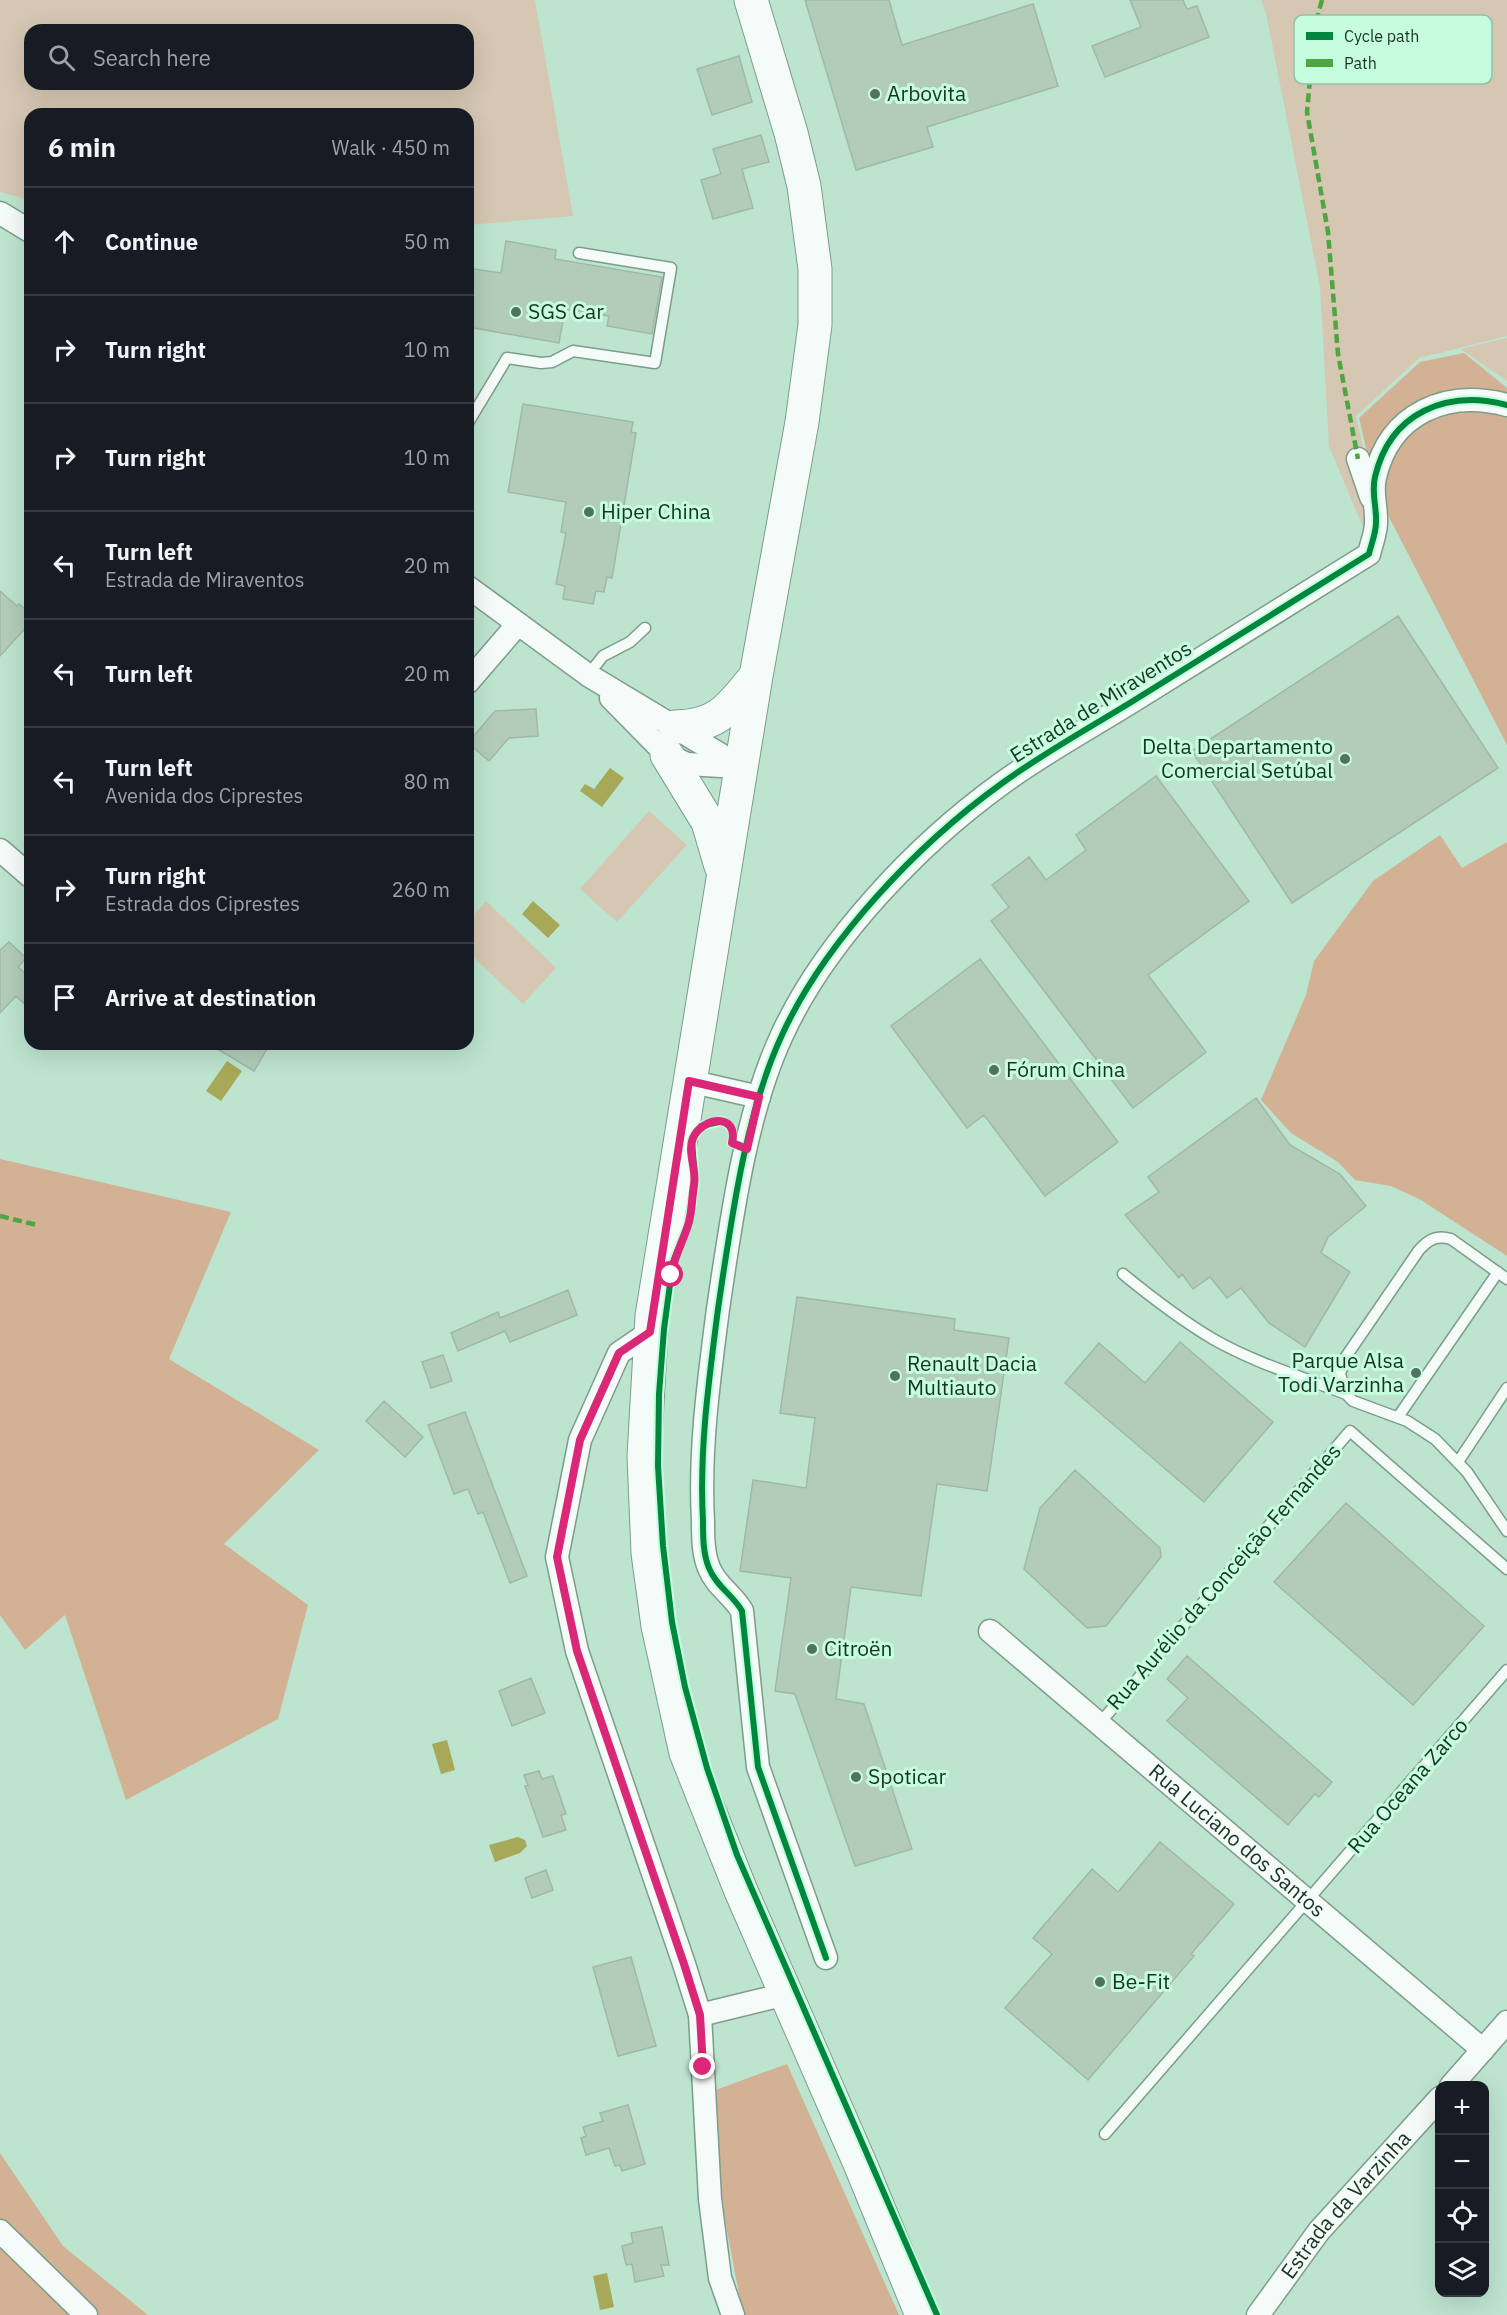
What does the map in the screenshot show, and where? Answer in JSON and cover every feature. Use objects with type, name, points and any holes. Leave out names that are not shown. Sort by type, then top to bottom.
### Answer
[{"type":"main road","points":[[751,0],[794,144],[809,217],[815,268],[814,325],[810,368],[723,874],[650,1332],[644,1456],[648,1553],[658,1626],[686,1753],[741,1891],[861,2166],[922,2315]]},
{"type":"main road","points":[[723,874],[708,822],[671,741],[692,727],[705,724],[720,716],[730,708],[756,676]]},
{"type":"street","points":[[0,213],[24,227]]},
{"type":"street","points":[[1373,501],[1375,477],[1387,447],[1401,426],[1417,414],[1442,403],[1466,399],[1507,405]]},
{"type":"street","points":[[1358,459],[1373,501]]},
{"type":"street","name":"Estrada de Miraventos","points":[[826,1958],[758,1767],[742,1611],[735,1599],[715,1581],[707,1565],[701,1487],[714,1339],[730,1232],[759,1097],[783,1033],[808,988],[832,953],[872,903],[970,807],[1038,759],[1369,554],[1377,524],[1373,501]]},
{"type":"street","points":[[474,591],[588,675],[671,741],[741,767]]},
{"type":"street","points":[[474,675],[518,624]]},
{"type":"street","points":[[0,850],[24,871]]},
{"type":"street","points":[[689,1081],[759,1097]]},
{"type":"street","points":[[650,1332],[619,1353],[580,1440],[557,1557],[577,1651],[700,2015],[710,2199],[720,2277],[733,2315]]},
{"type":"street","name":"Rua Luciano dos Santos","points":[[990,1631],[1483,2050]]},
{"type":"street","points":[[700,2015],[786,1994]]},
{"type":"street","points":[[1455,2081],[1507,2022]]},
{"type":"street","name":"Estrada da Varzinha","points":[[1258,2315],[1319,2231],[1435,2103]]},
{"type":"street","points":[[0,2231],[87,2315]]},
{"type":"lane","points":[[474,413],[507,358],[541,363],[552,362],[573,351],[655,363],[671,268],[579,253]]},
{"type":"lane","points":[[588,675],[603,656],[630,642],[645,628]]},
{"type":"lane","points":[[1346,1394],[1340,1374],[1341,1365],[1425,1244],[1436,1237],[1451,1239],[1502,1275],[1398,1417]]},
{"type":"lane","points":[[1123,1274],[1150,1296],[1214,1339],[1248,1356],[1346,1394],[1353,1401],[1421,1428],[1458,1462],[1507,1531]]},
{"type":"lane","points":[[1458,1462],[1507,1388]]},
{"type":"lane","name":"Rua Aurélio da Conceição Fernandes","points":[[1099,1724],[1350,1431],[1507,1569]]},
{"type":"lane","name":"Rua Oceana Zarco","points":[[1105,2134],[1507,1670]]},
{"type":"path","points":[[689,1222],[691,1207]]},
{"type":"path","points":[[700,1216],[711,1216]]},
{"type":"shaded area","points":[[0,0],[535,0],[573,216],[474,224],[474,108],[24,108],[24,200],[0,192]]},
{"type":"shaded area","points":[[1261,0],[1507,0],[1507,336],[1419,358],[1356,416],[1366,460],[1365,532],[1329,446],[1320,287],[1266,13]]},
{"type":"shaded area","points":[[1507,338],[1507,381],[1461,349]]},
{"type":"shaded area","points":[[1464,353],[1507,388],[1507,745],[1390,519],[1369,461],[1359,418],[1420,362]]},
{"type":"shaded area","points":[[610,768],[624,778],[602,807],[580,791],[585,784],[594,789]]},
{"type":"shaded area","points":[[649,811],[687,845],[617,922],[580,889]]},
{"type":"shaded area","points":[[1440,835],[1462,868],[1507,842],[1507,1256],[1421,1200],[1391,1186],[1355,1180],[1338,1162],[1291,1133],[1261,1100],[1306,995],[1314,961],[1373,881]]},
{"type":"shaded area","points":[[486,901],[556,968],[523,1004],[474,958],[474,914]]},
{"type":"shaded area","points":[[533,901],[560,925],[548,938],[522,914]]},
{"type":"shaded area","points":[[227,1061],[242,1071],[221,1101],[206,1091]]},
{"type":"shaded area","points":[[0,1159],[231,1212],[169,1359],[319,1450],[224,1544],[308,1605],[278,1719],[126,1800],[65,1615],[25,1650],[0,1615]]},
{"type":"shaded area","points":[[447,1740],[455,1770],[441,1774],[432,1744]]},
{"type":"shaded area","points":[[518,1837],[525,1840],[527,1846],[520,1853],[495,1862],[489,1845]]},
{"type":"shaded area","points":[[787,2064],[899,2315],[743,2315],[725,2220],[710,2092]]},
{"type":"shaded area","points":[[0,2153],[63,2246],[148,2315],[0,2315]]},
{"type":"shaded area","points":[[607,2273],[614,2307],[600,2310],[593,2276]]},
{"type":"building","points":[[805,0],[889,0],[902,45],[1033,4],[1058,86],[927,127],[933,147],[856,170]]},
{"type":"building","points":[[1130,0],[1183,0],[1187,9],[1197,6],[1209,37],[1105,77],[1092,46],[1141,27]]},
{"type":"building","points":[[739,56],[752,102],[712,115],[697,69]]},
{"type":"building","points":[[761,135],[769,162],[742,169],[753,208],[713,219],[701,180],[721,174],[713,149]]},
{"type":"building","name":"SGS Car","points":[[506,241],[556,250],[555,259],[662,277],[652,334],[607,326],[609,316],[565,309],[559,343],[474,328],[474,269],[501,273]]},
{"type":"building","points":[[523,404],[633,422],[631,432],[636,433],[612,578],[607,577],[604,592],[596,591],[593,604],[563,599],[565,586],[556,584],[566,533],[561,532],[566,502],[508,492]]},
{"type":"building","points":[[0,591],[17,606],[19,604],[24,608],[24,630],[0,656]]},
{"type":"building","name":"Delta Departamento Comercial Setúbal","points":[[1398,616],[1498,768],[1292,903],[1192,751]]},
{"type":"building","points":[[536,709],[538,736],[509,738],[489,761],[474,748],[474,736],[495,711]]},
{"type":"building","points":[[1156,776],[1249,901],[1148,975],[1206,1052],[1133,1108],[991,921],[1009,907],[992,885],[1029,857],[1046,880],[1086,850],[1076,835]]},
{"type":"building","points":[[9,942],[24,956],[24,960],[18,967],[24,972],[24,1003],[16,996],[0,1013],[0,950]]},
{"type":"building","name":"Fórum China","points":[[980,959],[1118,1142],[1045,1196],[984,1115],[967,1128],[891,1026]]},
{"type":"building","points":[[219,1050],[266,1050],[254,1071]]},
{"type":"building","points":[[1256,1098],[1290,1145],[1340,1174],[1366,1206],[1328,1237],[1321,1253],[1350,1272],[1305,1347],[1269,1323],[1241,1288],[1227,1298],[1210,1277],[1193,1289],[1182,1274],[1179,1278],[1125,1215],[1159,1192],[1148,1177]]},
{"type":"building","points":[[568,1290],[577,1315],[510,1342],[505,1331],[458,1351],[451,1333],[498,1312],[500,1318]]},
{"type":"building","points":[[797,1297],[955,1319],[954,1330],[1009,1338],[987,1491],[937,1484],[921,1596],[851,1587],[836,1699],[864,1704],[912,1849],[855,1866],[795,1694],[775,1691],[791,1578],[740,1571],[753,1480],[806,1488],[815,1418],[780,1413]]},
{"type":"building","points":[[1180,1342],[1273,1422],[1204,1502],[1065,1383],[1099,1343],[1145,1383]]},
{"type":"building","points":[[443,1355],[452,1381],[431,1388],[422,1362]]},
{"type":"building","points":[[384,1401],[423,1437],[405,1457],[366,1421]]},
{"type":"building","points":[[465,1412],[527,1576],[510,1583],[483,1512],[478,1514],[468,1489],[454,1494],[428,1425]]},
{"type":"building","points":[[1075,1470],[1160,1548],[1161,1557],[1106,1626],[1087,1628],[1024,1569],[1040,1508]]},
{"type":"building","points":[[1346,1503],[1484,1626],[1413,1705],[1274,1582]]},
{"type":"building","points":[[1187,1656],[1332,1782],[1319,1797],[1315,1794],[1288,1825],[1167,1721],[1188,1698],[1167,1679]]},
{"type":"building","points":[[531,1678],[545,1713],[512,1726],[499,1691]]},
{"type":"building","points":[[539,1771],[542,1779],[553,1776],[566,1814],[561,1815],[566,1830],[543,1837],[525,1786],[528,1785],[524,1775]]},
{"type":"building","name":"Be-Fit","points":[[1160,1842],[1234,1904],[1191,1954],[1194,1956],[1088,2080],[1005,2008],[1052,1954],[1033,1938],[1092,1869],[1118,1892]]},
{"type":"building","points":[[546,1870],[553,1890],[532,1898],[525,1878]]},
{"type":"building","points":[[631,1957],[656,2046],[618,2056],[593,1967]]},
{"type":"building","points":[[628,2105],[645,2164],[622,2171],[620,2165],[615,2166],[609,2148],[586,2155],[581,2138],[586,2136],[583,2127],[603,2121],[600,2113]]},
{"type":"building","points":[[662,2227],[669,2265],[661,2265],[664,2276],[635,2282],[632,2264],[626,2265],[622,2246],[633,2243],[631,2233]]},
{"type":"marked path","points":[[1318,15],[1322,0]]},
{"type":"marked path","points":[[1310,84],[1307,112],[1328,232],[1338,354],[1358,459]]},
{"type":"marked path","points":[[0,1216],[37,1225]]},
{"type":"cycle path","points":[[826,1958],[758,1767],[742,1611],[712,1574],[703,1539],[702,1468],[706,1415],[728,1241],[749,1133],[769,1066],[782,1035],[800,1000],[848,930],[907,865],[970,808],[1035,760],[1369,554],[1376,527],[1375,477],[1382,455],[1393,436],[1407,422],[1424,411],[1442,404],[1463,400],[1507,405]]},
{"type":"cycle path","points":[[747,1149],[732,1143],[732,1130],[723,1121],[701,1126],[692,1140],[695,1182],[689,1222],[673,1262],[664,1329],[659,1394],[658,1466],[663,1546],[672,1622],[685,1687],[707,1768],[737,1855],[937,2315]]},
{"type":"place","name":"Arbovita","points":[[875,94]]},
{"type":"place","name":"SGS Car","points":[[516,312]]},
{"type":"place","name":"Hiper China","points":[[589,512]]},
{"type":"place","name":"Delta Departamento Comercial Setúbal","points":[[1345,759]]},
{"type":"place","name":"Fórum China","points":[[994,1070]]},
{"type":"place","name":"Parque Alsa Todi Varzinha","points":[[1416,1373]]},
{"type":"place","name":"Renault Dacia Multiauto","points":[[895,1376]]},
{"type":"place","name":"Citroën","points":[[812,1649]]},
{"type":"place","name":"Spoticar","points":[[856,1777]]},
{"type":"place","name":"Be-Fit","points":[[1100,1982]]},
{"type":"route","points":[[671,1275],[673,1262],[689,1222],[695,1182],[692,1140],[701,1126],[723,1121],[732,1127],[734,1133],[732,1143],[747,1149],[759,1097],[689,1081],[650,1332],[619,1353],[580,1440],[557,1557],[577,1651],[700,2015],[703,2067]]}]
